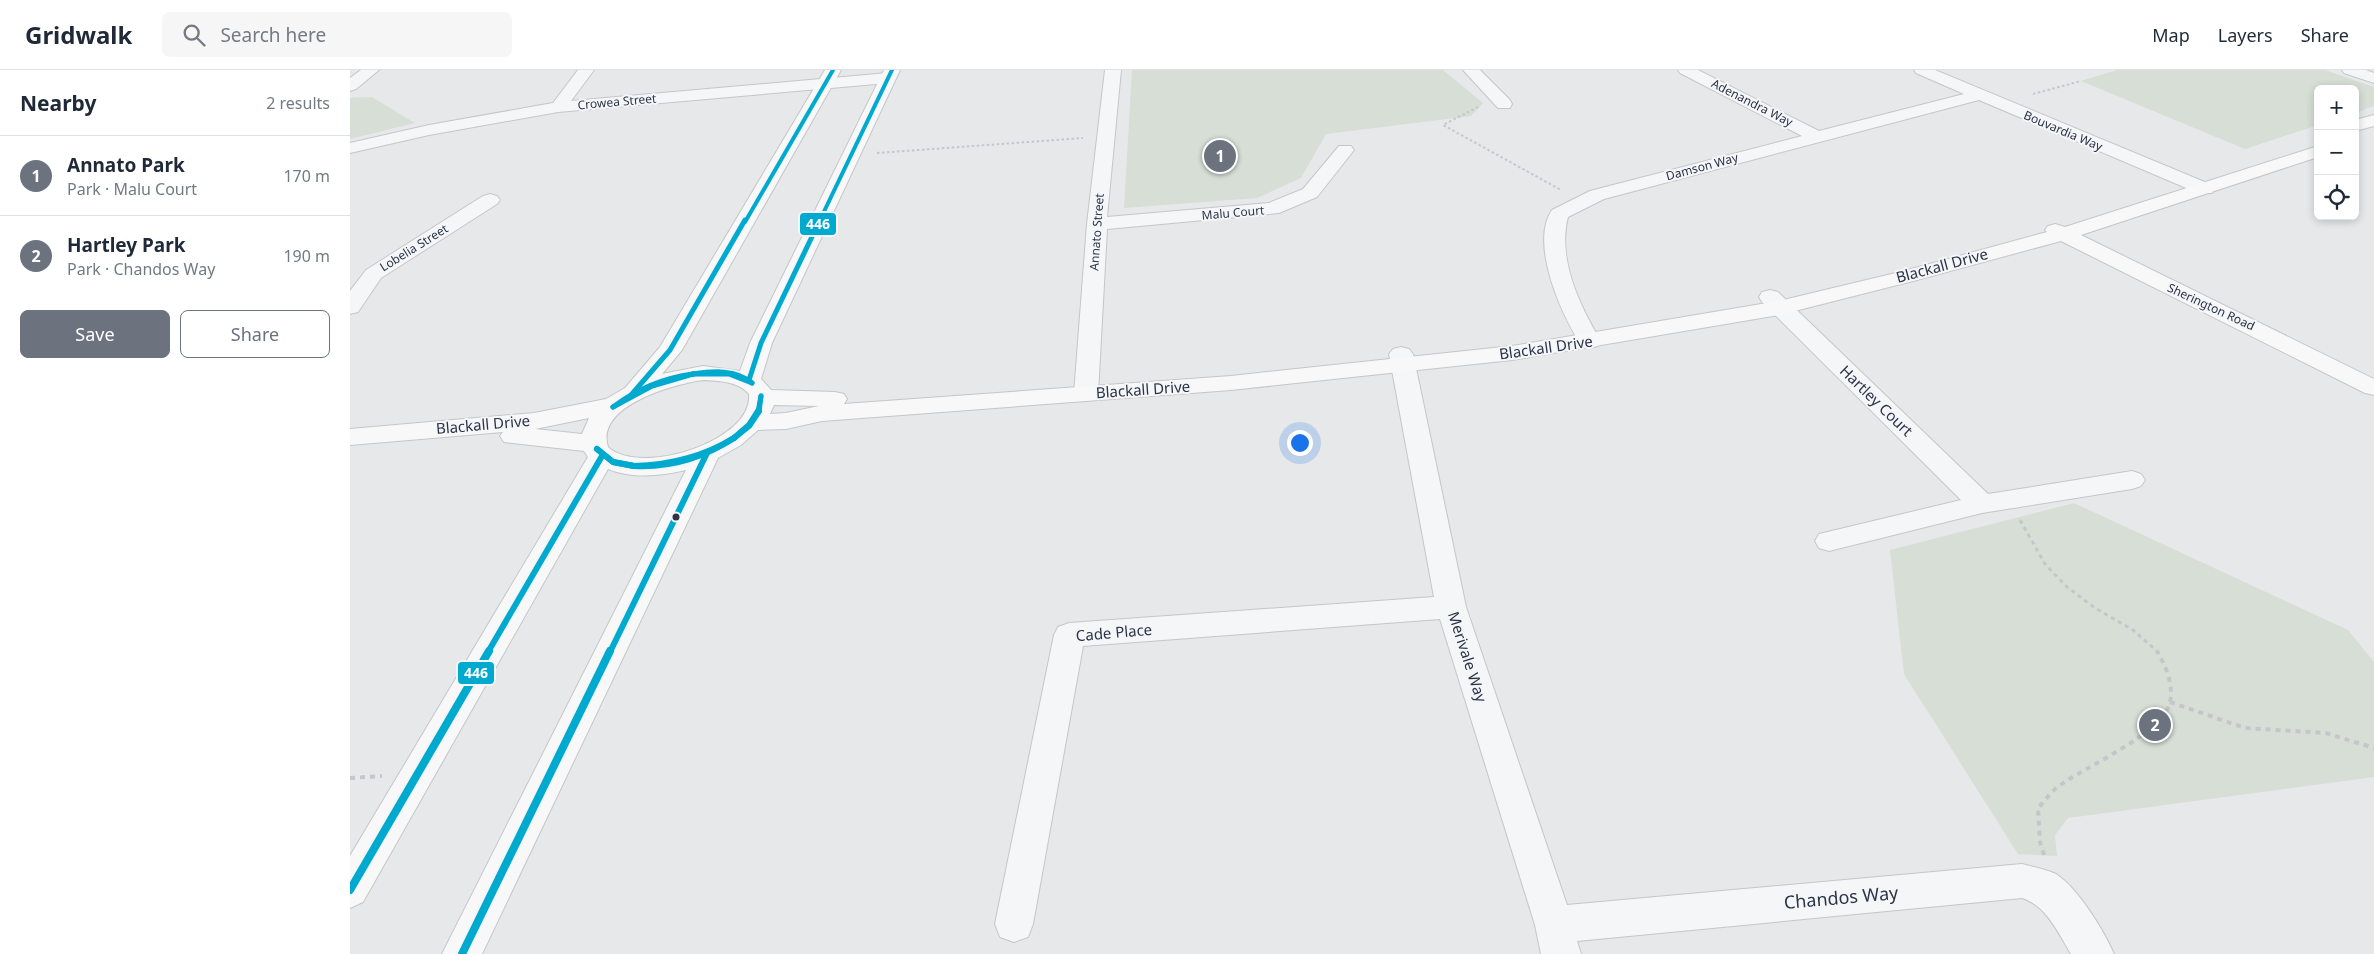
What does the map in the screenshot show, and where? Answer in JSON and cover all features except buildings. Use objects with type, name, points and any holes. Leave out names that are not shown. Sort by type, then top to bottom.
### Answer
[{"type":"main road","points":[[752,423],[760,409],[755,389],[762,343],[890,74]]},
{"type":"main road","points":[[350,890],[420,772],[598,450],[595,429],[606,413],[623,400],[670,350],[830,76]]},
{"type":"main road","points":[[2359,125],[2374,120]]},
{"type":"main road","points":[[2359,137],[2374,131]]},
{"type":"main road","name":"Blackall Drive","points":[[2198,186],[2314,142]]},
{"type":"main road","name":"Blackall Drive","points":[[350,437],[534,421],[623,400],[655,383],[692,374],[725,373],[755,389],[823,399],[1231,384],[1586,336],[1910,276],[2198,186],[2314,152]]},
{"type":"main road","name":"Sherington Road","points":[[2063,228],[2340,357],[2374,376]]},
{"type":"main road","name":"Sherington Road","points":[[2063,228],[2374,388]]},
{"type":"main road","name":"Blackall Drive","points":[[350,450],[516,435],[546,437],[598,450],[618,464],[646,467],[680,462],[707,453],[738,436],[752,423],[786,420],[822,413],[1087,388]]},
{"type":"main road","points":[[462,954],[707,453]]},
{"type":"street","points":[[350,86],[371,70]]},
{"type":"street","points":[[558,107],[586,70]]},
{"type":"street","name":"Annato Street","points":[[1087,388],[1097,224],[1113,70]]},
{"type":"street","points":[[1471,70],[1500,101]]},
{"type":"street","name":"Adenandra Way","points":[[1686,70],[1817,137]]},
{"type":"street","name":"Bouvardia Way","points":[[1922,70],[2198,186]]},
{"type":"street","points":[[2350,70],[2374,78]]},
{"type":"street","name":"Crowea Street","points":[[350,148],[429,130],[558,107],[830,76],[890,74]]},
{"type":"street","name":"Damson Way","points":[[1586,336],[1558,263],[1554,235],[1559,214],[1597,195],[1978,95]]},
{"type":"street","name":"Malu Court","points":[[1097,224],[1272,209],[1310,193],[1345,150]]},
{"type":"street","name":"Lobelia Street","points":[[350,306],[372,274],[490,200]]},
{"type":"street","name":"Hartley Court","points":[[1774,302],[1991,503]]},
{"type":"street","name":"Merivale Way","points":[[1402,360],[1451,607],[1557,940]]},
{"type":"street","points":[[1829,540],[1991,503],[2132,480]]},
{"type":"street","name":"Cade Place","points":[[1014,924],[1069,636],[1451,607]]},
{"type":"street","name":"Chandos Way","points":[[1557,940],[2022,881],[2043,887],[2061,904],[2094,954]]},
{"type":"path","points":[[1998,103],[2081,82]]},
{"type":"path","points":[[1500,101],[1443,125],[1582,201]]},
{"type":"path","points":[[853,155],[1106,136]]},
{"type":"path","points":[[1991,503],[2018,517],[2045,564],[2067,587],[2095,608],[2133,630],[2157,651],[2168,672],[2170,702],[2155,725],[2104,760],[2058,786],[2038,808],[2040,842],[2061,904]]},
{"type":"path","points":[[2170,702],[2209,717],[2246,728],[2326,733],[2374,748]]},
{"type":"shaded area","points":[[1132,70],[1443,70],[1483,103],[1471,116],[1326,134],[1301,178],[1257,198],[1124,208]]},
{"type":"shaded area","points":[[2117,70],[2325,70],[2374,87],[2374,106],[2359,112],[2359,85],[2314,85],[2314,126],[2245,149],[2081,81]]},
{"type":"shaded area","points":[[372,97],[415,123],[350,139],[350,98]]},
{"type":"shaded area","points":[[2074,503],[2348,630],[2374,662],[2374,777],[2068,818],[2055,835],[2057,856],[2018,854],[1904,674],[1890,550]]},
{"type":"transit line","name":"446","points":[[632,394],[670,350],[833,70]]},
{"type":"transit line","name":"446","points":[[749,380],[761,343],[892,70]]},
{"type":"transit line","name":"446","points":[[693,374],[708,372],[733,373],[747,378],[752,383]]},
{"type":"transit line","name":"446","points":[[613,407],[631,394],[651,384],[693,374]]},
{"type":"transit line","name":"446","points":[[613,407],[652,386],[693,374]]},
{"type":"transit line","name":"446","points":[[693,374],[729,374],[752,383]]},
{"type":"transit line","name":"446","points":[[734,438],[757,415],[761,396]]},
{"type":"transit line","name":"446","points":[[734,438],[754,420],[760,409],[761,396]]},
{"type":"transit line","name":"446","points":[[634,466],[661,466],[687,461],[700,457],[734,438]]},
{"type":"transit line","name":"446","points":[[634,466],[647,466],[686,459],[723,445],[734,438]]},
{"type":"transit line","name":"446","points":[[597,449],[613,462],[634,466]]},
{"type":"transit line","name":"446","points":[[597,449],[604,457],[613,462],[634,466]]},
{"type":"transit line","name":"446","points":[[462,954],[707,453]]},
{"type":"transit line","name":"446","points":[[350,890],[602,456]]},
{"type":"place","name":"Annato Park","points":[[1220,156]]},
{"type":"place","name":"Hartley Park","points":[[2155,725]]}]
